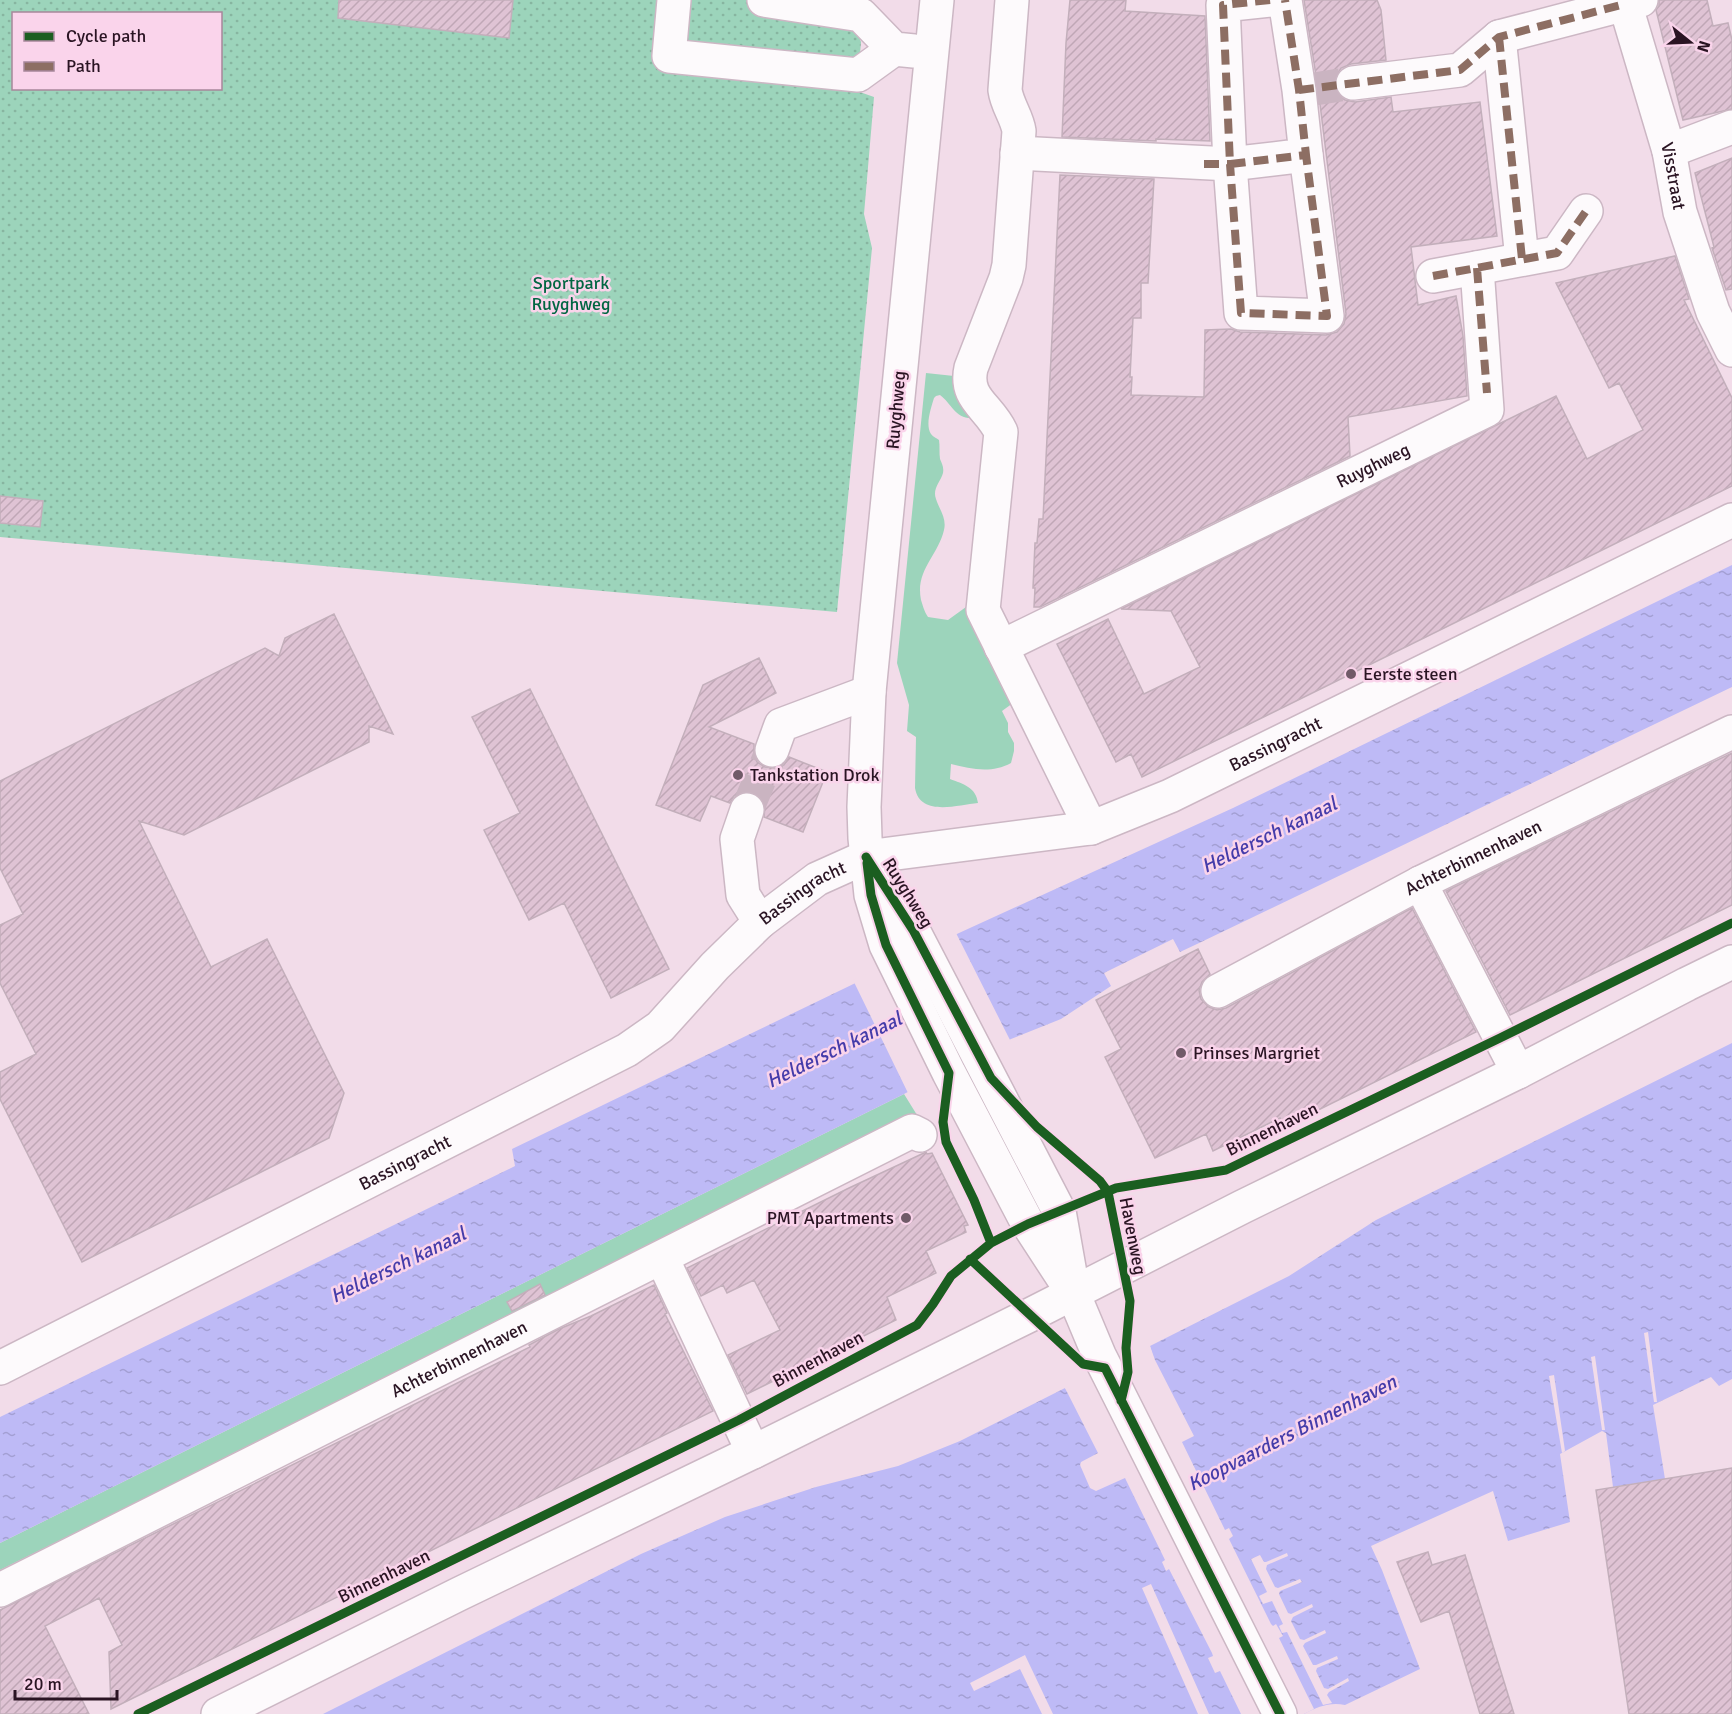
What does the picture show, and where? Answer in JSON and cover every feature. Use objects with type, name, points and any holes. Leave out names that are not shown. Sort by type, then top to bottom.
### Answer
[{"type":"street","points":[[674,0],[669,56],[858,75],[894,49],[931,52]]},
{"type":"street","points":[[764,0],[861,15],[894,49]]},
{"type":"street","name":"Ruyghweg","points":[[937,0],[869,692],[864,807],[866,857],[871,896],[980,1058],[1059,1210],[1073,1293]]},
{"type":"street","points":[[1012,0],[1005,90],[1018,124],[1008,272],[968,380],[970,390],[1001,432],[982,610],[1091,828]]},
{"type":"street","points":[[1270,0],[1223,4],[1217,164],[1241,313],[1327,316],[1306,155],[1303,90],[1285,0]]},
{"type":"street","points":[[1353,83],[1460,70],[1499,37],[1630,1]]},
{"type":"street","name":"Visstraat","points":[[1630,1],[1669,152],[1680,212],[1713,312],[1732,350]]},
{"type":"street","points":[[1499,37],[1522,259]]},
{"type":"street","points":[[1669,152],[1732,127]]},
{"type":"street","points":[[1017,153],[1217,164],[1306,155]]},
{"type":"street","points":[[1433,276],[1557,253],[1586,211]]},
{"type":"street","name":"Ruyghweg","points":[[1001,647],[1487,402],[1477,268]]},
{"type":"street","name":"Bassingracht","points":[[0,1368],[627,1050],[660,1027],[715,966],[759,922],[816,879],[866,857],[1091,828],[1170,796],[1732,520]]},
{"type":"street","points":[[771,750],[782,725],[869,692]]},
{"type":"street","name":"Achterbinnenhaven","points":[[1218,991],[1420,883],[1732,732]]},
{"type":"street","points":[[747,810],[737,839],[743,895],[759,922]]},
{"type":"street","points":[[1420,883],[1518,1072]]},
{"type":"street","name":"Ruyghweg","points":[[900,938],[949,1073],[1028,1224],[1073,1293]]},
{"type":"street","points":[[218,1714],[753,1452],[1242,1207],[1518,1072],[1732,962]]},
{"type":"street","name":"Achterbinnenhaven","points":[[0,1590],[912,1131],[920,1135]]},
{"type":"street","points":[[662,1258],[753,1452]]},
{"type":"street","points":[[1073,1293],[1105,1368],[1280,1714]]},
{"type":"green space","name":"Sportpark Ruyghweg","points":[[0,0],[872,0],[862,2],[857,91],[874,97],[864,214],[872,248],[837,612],[0,537]]},
{"type":"green space","points":[[926,373],[954,376],[955,390],[973,418],[958,414],[940,395],[934,398],[929,416],[929,430],[939,440],[943,471],[935,495],[945,526],[921,580],[921,600],[928,617],[948,620],[966,607],[1013,703],[1002,711],[1014,743],[1011,763],[988,769],[974,769],[951,764],[950,779],[972,790],[978,803],[950,807],[932,806],[924,803],[918,797],[915,788],[916,737],[907,731],[909,705],[897,663]]},
{"type":"green space","points":[[904,1094],[917,1115],[0,1570],[0,1543]]},
{"type":"water","name":"Heldersch kanaal","points":[[1732,565],[1732,687],[1180,952],[1173,939],[1104,973],[1111,986],[1061,1019],[1011,1039],[0,1543],[0,1417],[515,1166],[512,1149],[959,933],[1233,808]]},
{"type":"water","name":"Koopvaarders Binnenhaven","points":[[1732,1043],[1732,1379],[1719,1386],[1711,1377],[1653,1405],[1665,1479],[1613,1487],[1606,1433],[1602,1431],[1560,1454],[1570,1522],[1508,1541],[1493,1491],[1371,1546],[1420,1669],[1345,1705],[1324,1706],[1304,1714],[323,1714],[641,1554],[725,1517],[816,1487],[898,1466],[960,1441],[1065,1388],[1072,1399],[1154,1360],[1150,1346],[1289,1276],[1376,1220]]},
{"type":"pier","points":[[955,931],[1011,1042],[908,1093],[853,980]]},
{"type":"pier","points":[[1648,1332],[1657,1402],[1654,1402],[1644,1333]]},
{"type":"pier","points":[[1150,1346],[1194,1436],[1182,1442],[1225,1530],[1229,1528],[1233,1536],[1229,1539],[1271,1624],[1273,1626],[1276,1624],[1283,1636],[1279,1638],[1314,1709],[1304,1714],[1241,1714],[1220,1671],[1215,1673],[1208,1658],[1213,1656],[1212,1653],[1169,1569],[1166,1571],[1162,1562],[1165,1560],[1125,1478],[1096,1491],[1090,1488],[1080,1465],[1081,1462],[1098,1453],[1065,1388],[1068,1387],[1074,1395],[1151,1359],[1147,1348]]},
{"type":"pier","points":[[1595,1356],[1605,1430],[1602,1430],[1591,1357]]},
{"type":"pier","points":[[1554,1375],[1565,1451],[1562,1453],[1549,1376]]},
{"type":"pier","points":[[1287,1553],[1288,1556],[1267,1565],[1266,1569],[1275,1587],[1278,1588],[1300,1579],[1302,1582],[1280,1591],[1279,1594],[1288,1613],[1291,1614],[1312,1604],[1313,1607],[1293,1617],[1291,1621],[1300,1639],[1304,1640],[1325,1630],[1326,1633],[1303,1646],[1313,1665],[1337,1656],[1338,1659],[1317,1668],[1316,1671],[1324,1688],[1328,1689],[1348,1678],[1349,1681],[1327,1695],[1332,1703],[1323,1705],[1287,1632],[1282,1633],[1279,1626],[1283,1624],[1272,1601],[1263,1604],[1259,1596],[1267,1592],[1251,1559],[1260,1555],[1266,1562]]},
{"type":"pier","points":[[1151,1584],[1209,1714],[1198,1714],[1142,1588]]},
{"type":"pier","points":[[1025,1655],[1053,1714],[1042,1714],[1020,1669],[974,1691],[970,1683]]},
{"type":"building","points":[[339,0],[513,0],[509,38],[338,18]]},
{"type":"building","points":[[1070,0],[1126,0],[1125,11],[1205,16],[1210,141],[1062,137]]},
{"type":"building","points":[[1304,0],[1377,0],[1381,10],[1386,60],[1351,64],[1341,68],[1336,76],[1335,86],[1338,95],[1345,100],[1355,102],[1391,97],[1393,112],[1480,102],[1497,236],[1411,247],[1418,305],[1456,296],[1463,336],[1467,396],[1348,417],[1350,456],[1040,607],[1034,607],[1035,543],[1037,543],[1039,519],[1043,519],[1060,175],[1154,179],[1148,283],[1141,283],[1141,318],[1133,318],[1131,395],[1204,397],[1205,330],[1231,329],[1240,332],[1326,335],[1337,332],[1344,324],[1346,314],[1318,88]]},
{"type":"building","points":[[1659,0],[1707,0],[1713,26],[1728,23],[1732,40],[1732,109],[1683,120],[1656,10]]},
{"type":"building","points":[[1732,158],[1732,289],[1726,290],[1712,248],[1714,247],[1695,173]]},
{"type":"building","points":[[1675,256],[1689,299],[1684,300],[1732,398],[1732,486],[1142,777],[1131,754],[1116,762],[1057,644],[1108,619],[1144,694],[1200,667],[1171,611],[1121,609],[1556,396],[1587,459],[1643,430],[1619,383],[1609,388],[1556,283]]},
{"type":"building","points":[[0,496],[43,501],[40,527],[0,523]]},
{"type":"building","points":[[334,614],[393,734],[369,726],[369,742],[184,835],[139,821],[211,967],[267,939],[344,1093],[329,1138],[82,1262],[0,1099],[0,1072],[36,1054],[0,983],[0,925],[23,914],[0,868],[0,781],[265,648],[279,656],[285,638]]},
{"type":"building","points":[[759,658],[776,693],[709,727],[754,744],[757,762],[765,767],[776,768],[784,765],[789,757],[827,772],[803,832],[764,817],[765,806],[761,797],[753,792],[743,792],[734,796],[730,803],[711,796],[700,821],[656,805],[703,685]]},
{"type":"building","points":[[530,689],[669,969],[611,998],[564,903],[529,920],[484,830],[520,813],[472,717]]},
{"type":"building","points":[[1732,753],[1732,905],[1510,1015],[1446,891]]},
{"type":"building","points":[[1412,908],[1476,1032],[1284,1127],[1280,1118],[1213,1151],[1206,1134],[1155,1158],[1105,1057],[1121,1049],[1096,1000],[1198,949],[1210,974],[1202,982],[1199,990],[1201,999],[1209,1007],[1217,1010],[1226,1008]]},
{"type":"building","points":[[926,1152],[927,1154],[932,1153],[968,1225],[964,1226],[966,1232],[926,1251],[936,1273],[887,1297],[896,1320],[747,1394],[728,1355],[780,1330],[754,1280],[727,1293],[723,1285],[701,1296],[687,1268]]},
{"type":"building","points":[[540,1284],[545,1295],[512,1311],[507,1302]]},
{"type":"building","points":[[654,1285],[667,1313],[665,1314],[713,1411],[111,1709],[109,1652],[122,1645],[99,1598],[45,1626],[89,1714],[0,1714],[0,1610],[530,1347],[529,1345],[559,1329]]},
{"type":"building","points":[[1732,1468],[1732,1714],[1629,1714],[1596,1490]]},
{"type":"building","points":[[1428,1552],[1432,1565],[1465,1555],[1514,1714],[1480,1714],[1449,1611],[1421,1622],[1397,1562]]},
{"type":"tunnel","points":[[1308,90],[1353,83]]},
{"type":"tunnel","points":[[747,810],[772,750]]},
{"type":"marked path","points":[[1270,0],[1223,5],[1230,164],[1306,155],[1285,0]]},
{"type":"marked path","points":[[1299,90],[1460,70],[1499,37],[1625,4]]},
{"type":"marked path","points":[[1499,37],[1522,259]]},
{"type":"marked path","points":[[1204,164],[1230,164],[1241,313],[1327,316],[1306,155]]},
{"type":"marked path","points":[[1433,276],[1557,253],[1586,211]]},
{"type":"marked path","points":[[1477,268],[1487,393]]},
{"type":"cycle path","name":"Havenweg","points":[[866,857],[913,930],[991,1078],[1037,1127],[1100,1181],[1108,1192],[1130,1301],[1126,1348],[1128,1372],[1121,1401]]},
{"type":"cycle path","points":[[867,863],[871,895],[886,945],[949,1073],[943,1122],[946,1142],[974,1200],[991,1243]]},
{"type":"cycle path","name":"Binnenhaven","points":[[138,1714],[739,1420],[917,1325],[951,1276],[991,1243],[1028,1224],[1116,1188],[1226,1170],[1732,923]]},
{"type":"cycle path","points":[[970,1259],[1083,1364],[1105,1368],[1280,1714]]},
{"type":"place","name":"Eerste steen","points":[[1351,674]]},
{"type":"place","name":"Tankstation Drok","points":[[738,775]]},
{"type":"place","name":"Prinses Margriet","points":[[1181,1053]]},
{"type":"place","name":"PMT Apartments","points":[[906,1218]]}]
